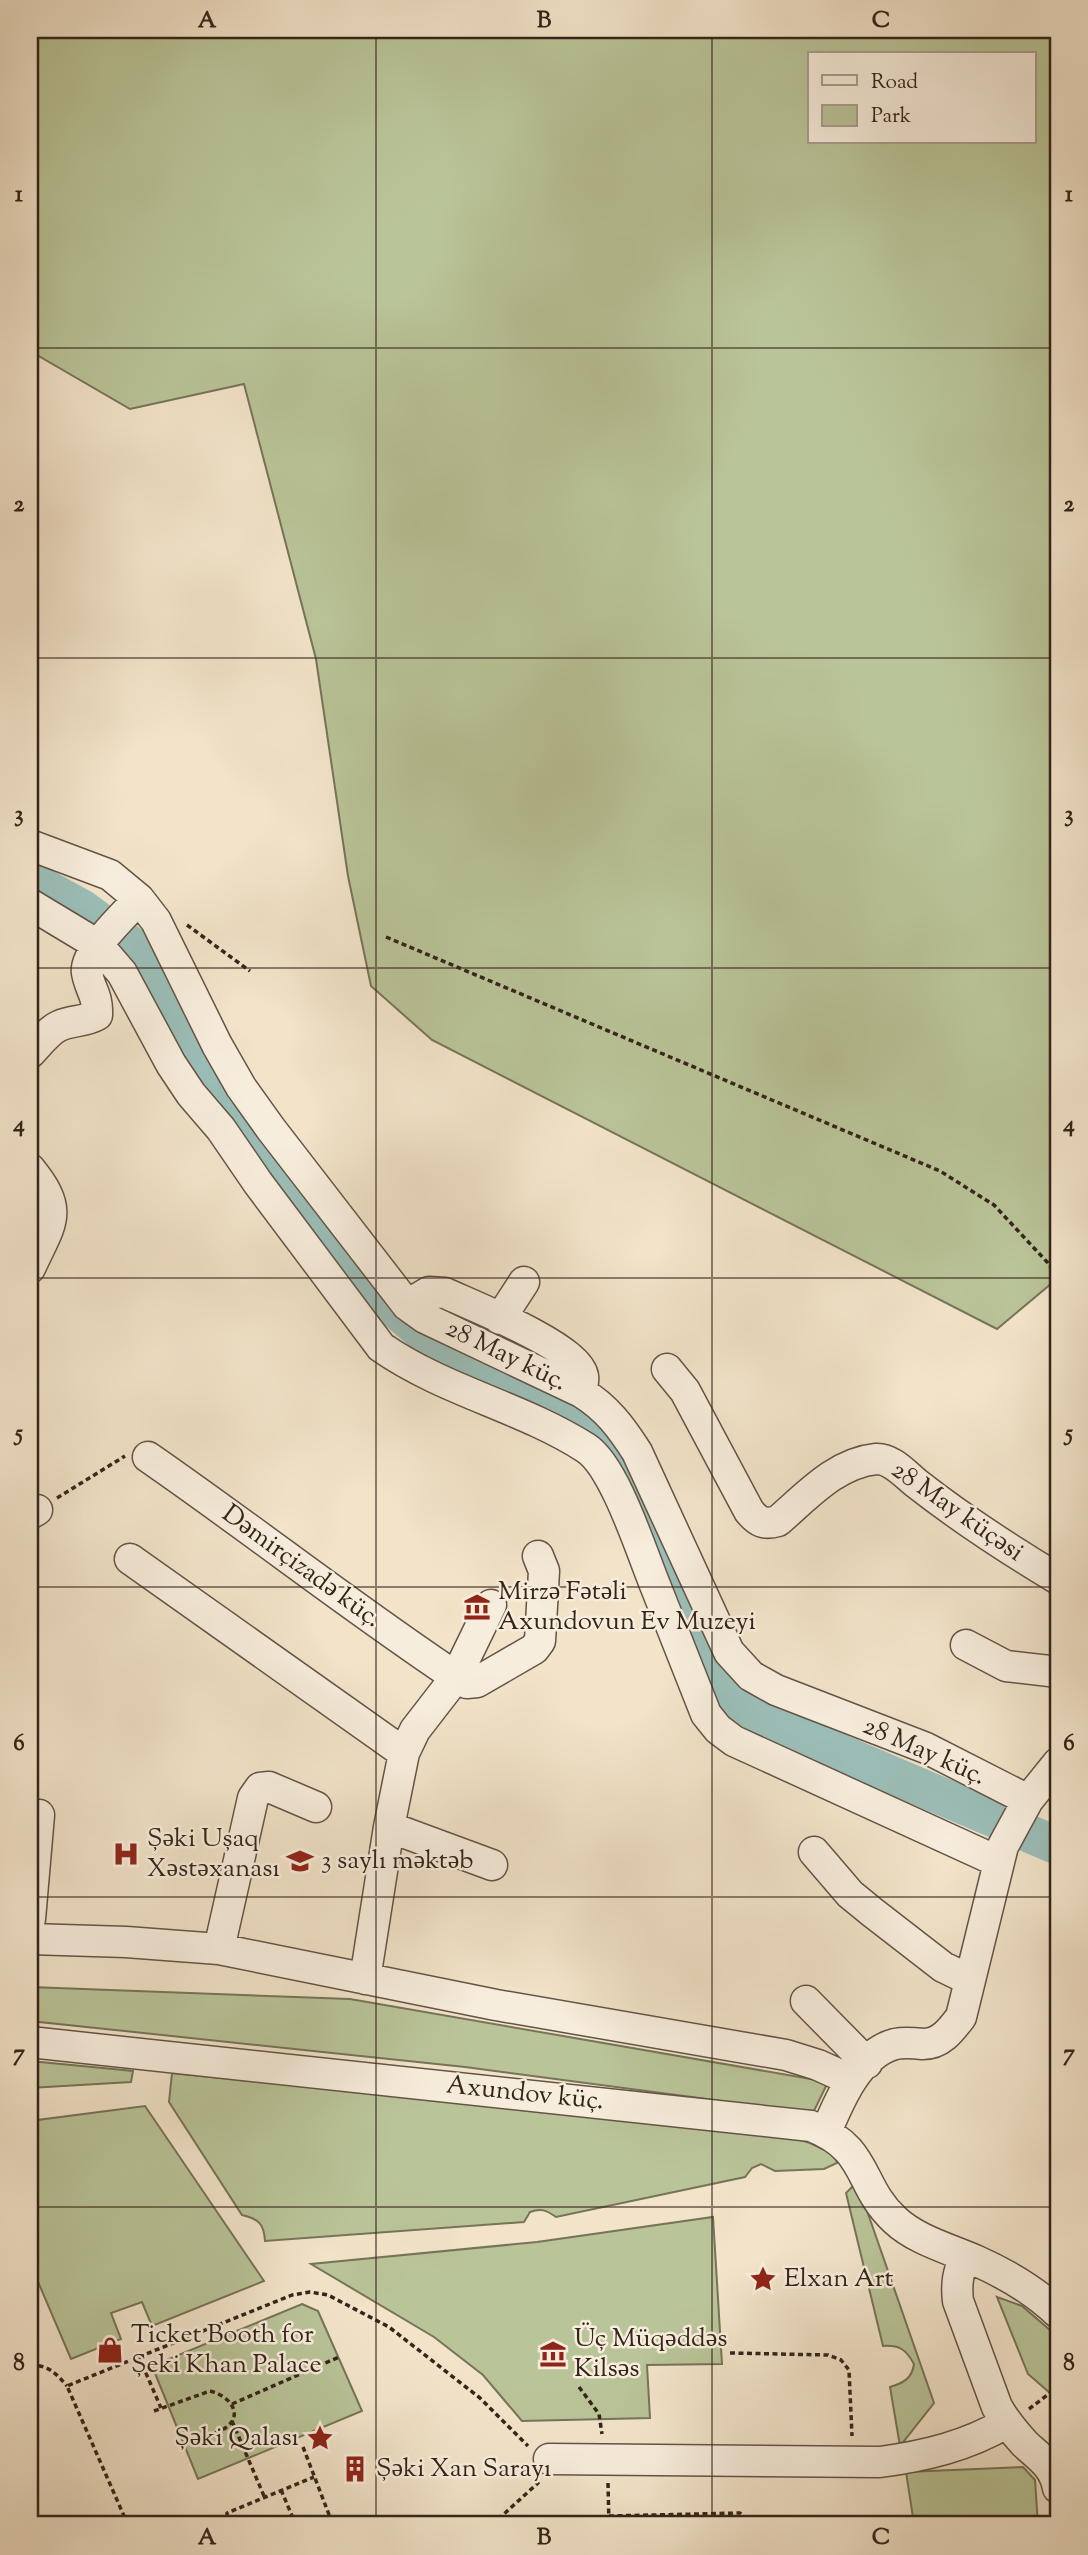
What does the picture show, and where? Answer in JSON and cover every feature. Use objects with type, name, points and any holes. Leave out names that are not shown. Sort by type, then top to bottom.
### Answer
[{"type":"street","name":"28 May küç.","points":[[30,845],[110,875],[141,911],[241,1087],[407,1305],[425,1318],[581,1392],[597,1402],[619,1423],[637,1452],[729,1652],[751,1676],[776,1690],[926,1748],[1024,1807]]},
{"type":"street","points":[[30,904],[101,942],[122,973],[171,1064],[191,1094],[221,1129],[258,1183],[381,1347],[406,1365],[564,1436],[589,1450],[604,1468],[623,1506],[706,1714],[718,1729],[734,1741],[1001,1854]]},
{"type":"street","points":[[30,1053],[57,1027],[72,1021],[88,1021],[97,1015],[97,1000],[86,971],[101,942],[141,911]]},
{"type":"street","points":[[30,1169],[51,1200],[51,1222],[30,1268]]},
{"type":"street","points":[[500,1319],[524,1282]]},
{"type":"street","points":[[407,1305],[429,1292],[445,1293],[557,1347],[578,1364],[584,1377],[581,1392]]},
{"type":"street","name":"28 May küçəsi","points":[[667,1369],[685,1391],[749,1511],[757,1521],[768,1524],[778,1521],[830,1476],[857,1463],[879,1459],[892,1464],[995,1541],[1058,1579]]},
{"type":"street","name":"Dəmirçizadə küç.","points":[[148,1457],[239,1520],[400,1640],[456,1677]]},
{"type":"street","points":[[456,1677],[467,1683],[477,1682],[534,1649],[540,1641],[544,1571],[538,1556]]},
{"type":"street","points":[[130,1559],[404,1753]]},
{"type":"street","points":[[365,1979],[389,1826],[404,1753],[415,1730],[456,1677],[491,1605]]},
{"type":"street","points":[[966,1645],[1006,1666],[1058,1672]]},
{"type":"street","points":[[826,2132],[844,2092],[859,2071],[894,2044],[928,2044],[940,2040],[961,2017],[1001,1854],[1024,1807],[1058,1763]]},
{"type":"street","points":[[219,1949],[253,1798],[260,1788],[269,1787],[316,1807]]},
{"type":"street","points":[[30,1919],[38,1815]]},
{"type":"street","points":[[389,1826],[492,1865]]},
{"type":"street","points":[[814,1852],[850,1894],[864,1906],[943,1966],[970,1980]]},
{"type":"street","points":[[30,1938],[219,1949],[496,2005],[786,2055],[818,2065],[859,2071]]},
{"type":"street","points":[[806,2001],[859,2071]]},
{"type":"street","name":"Axundov küç.","points":[[30,2042],[799,2124],[826,2132],[845,2145],[856,2159],[881,2205],[910,2232],[1027,2289],[1058,2313]]},
{"type":"street","points":[[965,2257],[956,2285],[958,2301],[997,2407],[1006,2423],[1026,2445],[1045,2460],[1055,2474],[1058,2488]]},
{"type":"street","points":[[548,2459],[880,2462],[925,2455],[971,2441],[1006,2423]]},
{"type":"path","points":[[141,911],[178,919],[250,971]]},
{"type":"path","points":[[386,937],[940,1171],[995,1205],[1048,1263],[1058,1279]]},
{"type":"path","points":[[33,1512],[125,1456],[133,1454],[148,1457]]},
{"type":"path","points":[[67,2386],[292,2295],[310,2292],[328,2295],[389,2327],[418,2347],[480,2399],[533,2450],[548,2459],[545,2475],[492,2525]]},
{"type":"path","points":[[730,2353],[828,2355],[841,2360],[849,2370],[853,2463]]},
{"type":"path","points":[[139,2357],[161,2408]]},
{"type":"path","points":[[232,2404],[339,2357]]},
{"type":"path","points":[[30,2365],[42,2365],[55,2372],[67,2386],[128,2525]]},
{"type":"path","points":[[1006,2423],[1033,2407],[1058,2387]]},
{"type":"path","points":[[154,2411],[210,2391],[220,2393],[234,2407],[232,2421],[264,2497]]},
{"type":"path","points":[[184,2445],[224,2429],[232,2421]]},
{"type":"path","points":[[303,2447],[333,2525]]},
{"type":"path","points":[[228,2525],[227,2513],[314,2477]]},
{"type":"path","points":[[281,2490],[296,2525]]},
{"type":"path","points":[[609,2516],[740,2513],[754,2525]]},
{"type":"green space","points":[[30,30],[1058,30],[1058,1278],[997,1329],[432,1040],[371,986],[348,876],[316,659],[244,384],[130,409],[30,351]]},
{"type":"green space","points":[[30,1987],[350,1999],[828,2082],[813,2113],[465,2067],[30,2021]]},
{"type":"green space","points":[[30,2061],[133,2071],[131,2082],[30,2088]]},
{"type":"green space","points":[[172,2073],[782,2134],[835,2155],[837,2163],[824,2169],[775,2171],[761,2164],[752,2168],[745,2177],[556,2217],[543,2210],[534,2211],[530,2212],[524,2222],[265,2241],[262,2226],[253,2218],[242,2215],[169,2102]]},
{"type":"green space","points":[[145,2106],[264,2281],[152,2326],[142,2302],[111,2313],[121,2339],[71,2359],[30,2263],[30,2121]]},
{"type":"green space","points":[[857,2182],[934,2403],[900,2446],[890,2387],[906,2380],[914,2364],[902,2349],[883,2346],[846,2193]]},
{"type":"green space","points":[[713,2217],[722,2364],[647,2365],[650,2418],[522,2421],[483,2375],[434,2337],[311,2264],[537,2242]]},
{"type":"green space","points":[[997,2297],[1022,2306],[1058,2337],[1058,2400],[1028,2374]]},
{"type":"green space","points":[[302,2304],[318,2311],[362,2411],[198,2479],[152,2366]]},
{"type":"green space","points":[[1023,2467],[1035,2480],[1038,2525],[914,2524],[906,2472]]},
{"type":"waterway","points":[[30,880],[83,909],[132,946],[193,1051],[249,1134],[323,1229],[379,1295],[428,1337],[521,1386],[595,1430],[634,1484],[712,1668],[730,1694],[770,1723],[1058,1846]]},
{"type":"place","name":"Mirzə Fətəli Axundovun Ev Muzeyi","points":[[477,1607]]},
{"type":"place","name":"Şəki Uşaq Xəstəxanası","points":[[126,1854]]},
{"type":"place","name":"3 saylı məktəb","points":[[300,1861]]},
{"type":"place","name":"Elxan Art","points":[[763,2279]]},
{"type":"place","name":"Ticket Booth for Şeki Khan Palace","points":[[110,2350]]},
{"type":"place","name":"Üç Müqəddəs Kilsəs","points":[[553,2354]]},
{"type":"place","name":"Şəki Qalası","points":[[320,2438]]},
{"type":"place","name":"Şəki Xan Sarayı","points":[[355,2469]]}]
